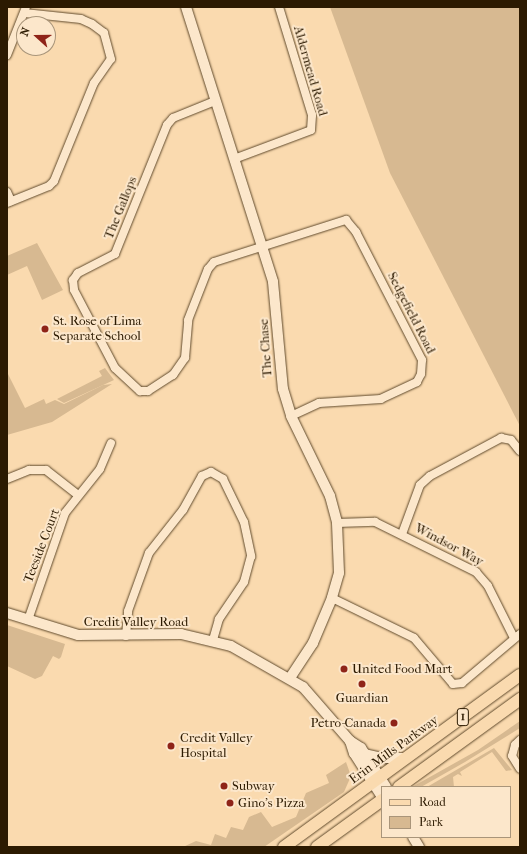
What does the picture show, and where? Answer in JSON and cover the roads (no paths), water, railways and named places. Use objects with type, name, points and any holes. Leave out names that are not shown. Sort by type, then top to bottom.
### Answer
[{"type":"main road","name":"Erin Mills Parkway","points":[[284,847],[379,782],[406,758],[520,675]]},
{"type":"main road","name":"1","points":[[400,786],[520,699]]},
{"type":"main road","points":[[317,847],[381,799]]},
{"type":"street","name":"The Chase","points":[[186,7],[276,298],[279,371],[291,416],[320,473],[337,523],[339,574],[332,598],[313,643],[290,678]]},
{"type":"street","name":"Aldermead Road","points":[[234,159],[311,130],[312,115],[279,7]]},
{"type":"street","points":[[7,55],[25,10],[81,19],[92,24],[104,33],[112,59],[94,83],[54,181],[49,186],[9,202],[7,192]]},
{"type":"street","name":"The Gallops","points":[[215,101],[173,118],[167,125],[115,254],[78,273],[73,280],[74,290],[115,368],[140,391],[148,391],[173,375],[185,358],[188,320],[208,269],[223,258],[260,249]]},
{"type":"street","name":"Sedgefield Road","points":[[260,249],[346,220],[356,232],[424,366],[417,382],[381,399],[320,403],[291,416]]},
{"type":"street","points":[[402,534],[420,485],[430,476],[501,438],[511,440],[520,451]]},
{"type":"street","name":"Teeside Court","points":[[28,620],[65,513],[100,469],[111,443]]},
{"type":"street","points":[[7,479],[29,470],[46,470],[78,495]]},
{"type":"street","points":[[126,636],[128,611],[149,553],[183,510],[202,476],[211,472],[223,479],[244,522],[251,556],[244,582],[221,615],[213,640]]},
{"type":"street","name":"Windsor Way","points":[[337,523],[375,522],[402,534],[482,577],[517,636]]},
{"type":"street","points":[[332,598],[414,638],[452,684],[462,683],[517,636]]},
{"type":"street","name":"Credit Valley Road","points":[[7,613],[78,635],[126,636],[181,634],[213,640],[249,654],[290,678],[320,704],[350,741],[365,754],[379,782],[381,793]]},
{"type":"street","points":[[520,740],[514,745],[512,756],[520,769]]},
{"type":"street","name":"Credit Valley Road","points":[[350,741],[354,753],[379,782]]},
{"type":"street","points":[[365,754],[382,758],[406,758]]},
{"type":"street","points":[[414,838],[419,847]]},
{"type":"place","name":"St. Rose of Lima Separate School","points":[[45,329]]},
{"type":"place","name":"United Food Mart","points":[[344,669]]},
{"type":"place","name":"Guardian","points":[[362,684]]},
{"type":"place","name":"Petro-Canada","points":[[394,723]]},
{"type":"place","name":"Credit Valley Hospital","points":[[171,746]]},
{"type":"place","name":"Subway","points":[[224,786]]},
{"type":"place","name":"Gino's Pizza","points":[[230,803]]}]
